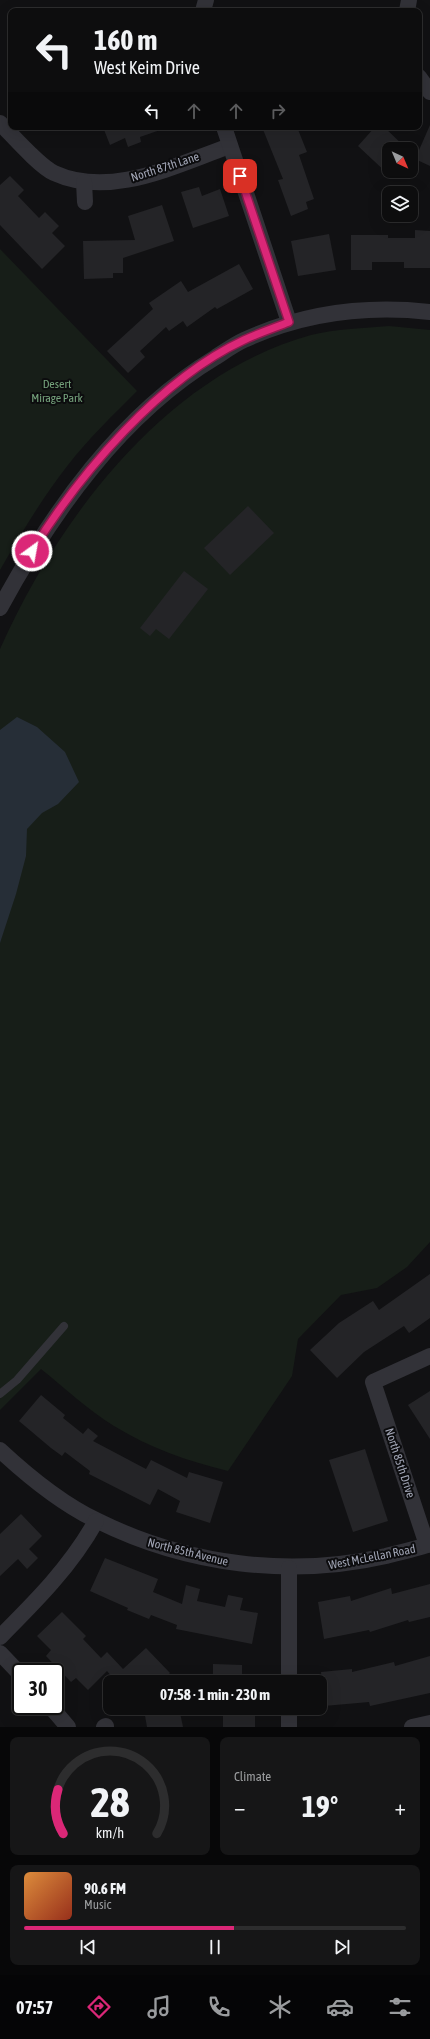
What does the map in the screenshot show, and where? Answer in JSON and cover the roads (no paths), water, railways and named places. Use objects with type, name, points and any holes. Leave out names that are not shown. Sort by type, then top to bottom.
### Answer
[{"type":"street","points":[[422,81],[429,91]]},
{"type":"street","name":"North 87th Lane","points":[[0,123],[23,147],[52,172],[84,182],[110,182],[133,179],[230,146]]},
{"type":"street","points":[[225,130],[289,322]]},
{"type":"street","points":[[84,182],[85,202]]},
{"type":"street","points":[[0,608],[24,564],[58,513],[93,467],[139,417],[169,389],[202,365],[244,340],[289,322],[332,313],[358,311],[430,312]]},
{"type":"street","name":"North 85th Drive","points":[[429,1545],[373,1382],[430,1356]]},
{"type":"street","name":"North 85th Avenue","points":[[0,1450],[37,1481],[96,1521],[153,1545],[185,1554],[236,1563],[289,1568]]},
{"type":"street","points":[[0,1636],[53,1583],[85,1541],[96,1521]]},
{"type":"street","name":"West McLellan Road","points":[[289,1568],[333,1566],[369,1560],[429,1545]]},
{"type":"street","points":[[289,1568],[289,1675]]},
{"type":"street","points":[[0,1653],[12,1666]]},
{"type":"street","points":[[58,1715],[68,1727]]},
{"type":"street","points":[[289,1715],[290,1727]]},
{"type":"street","points":[[412,1727],[430,1723]]},
{"type":"lane","points":[[0,1394],[17,1380],[64,1326]]},
{"type":"park label","name":"Desert Mirage Park","points":[[57,391]]}]
